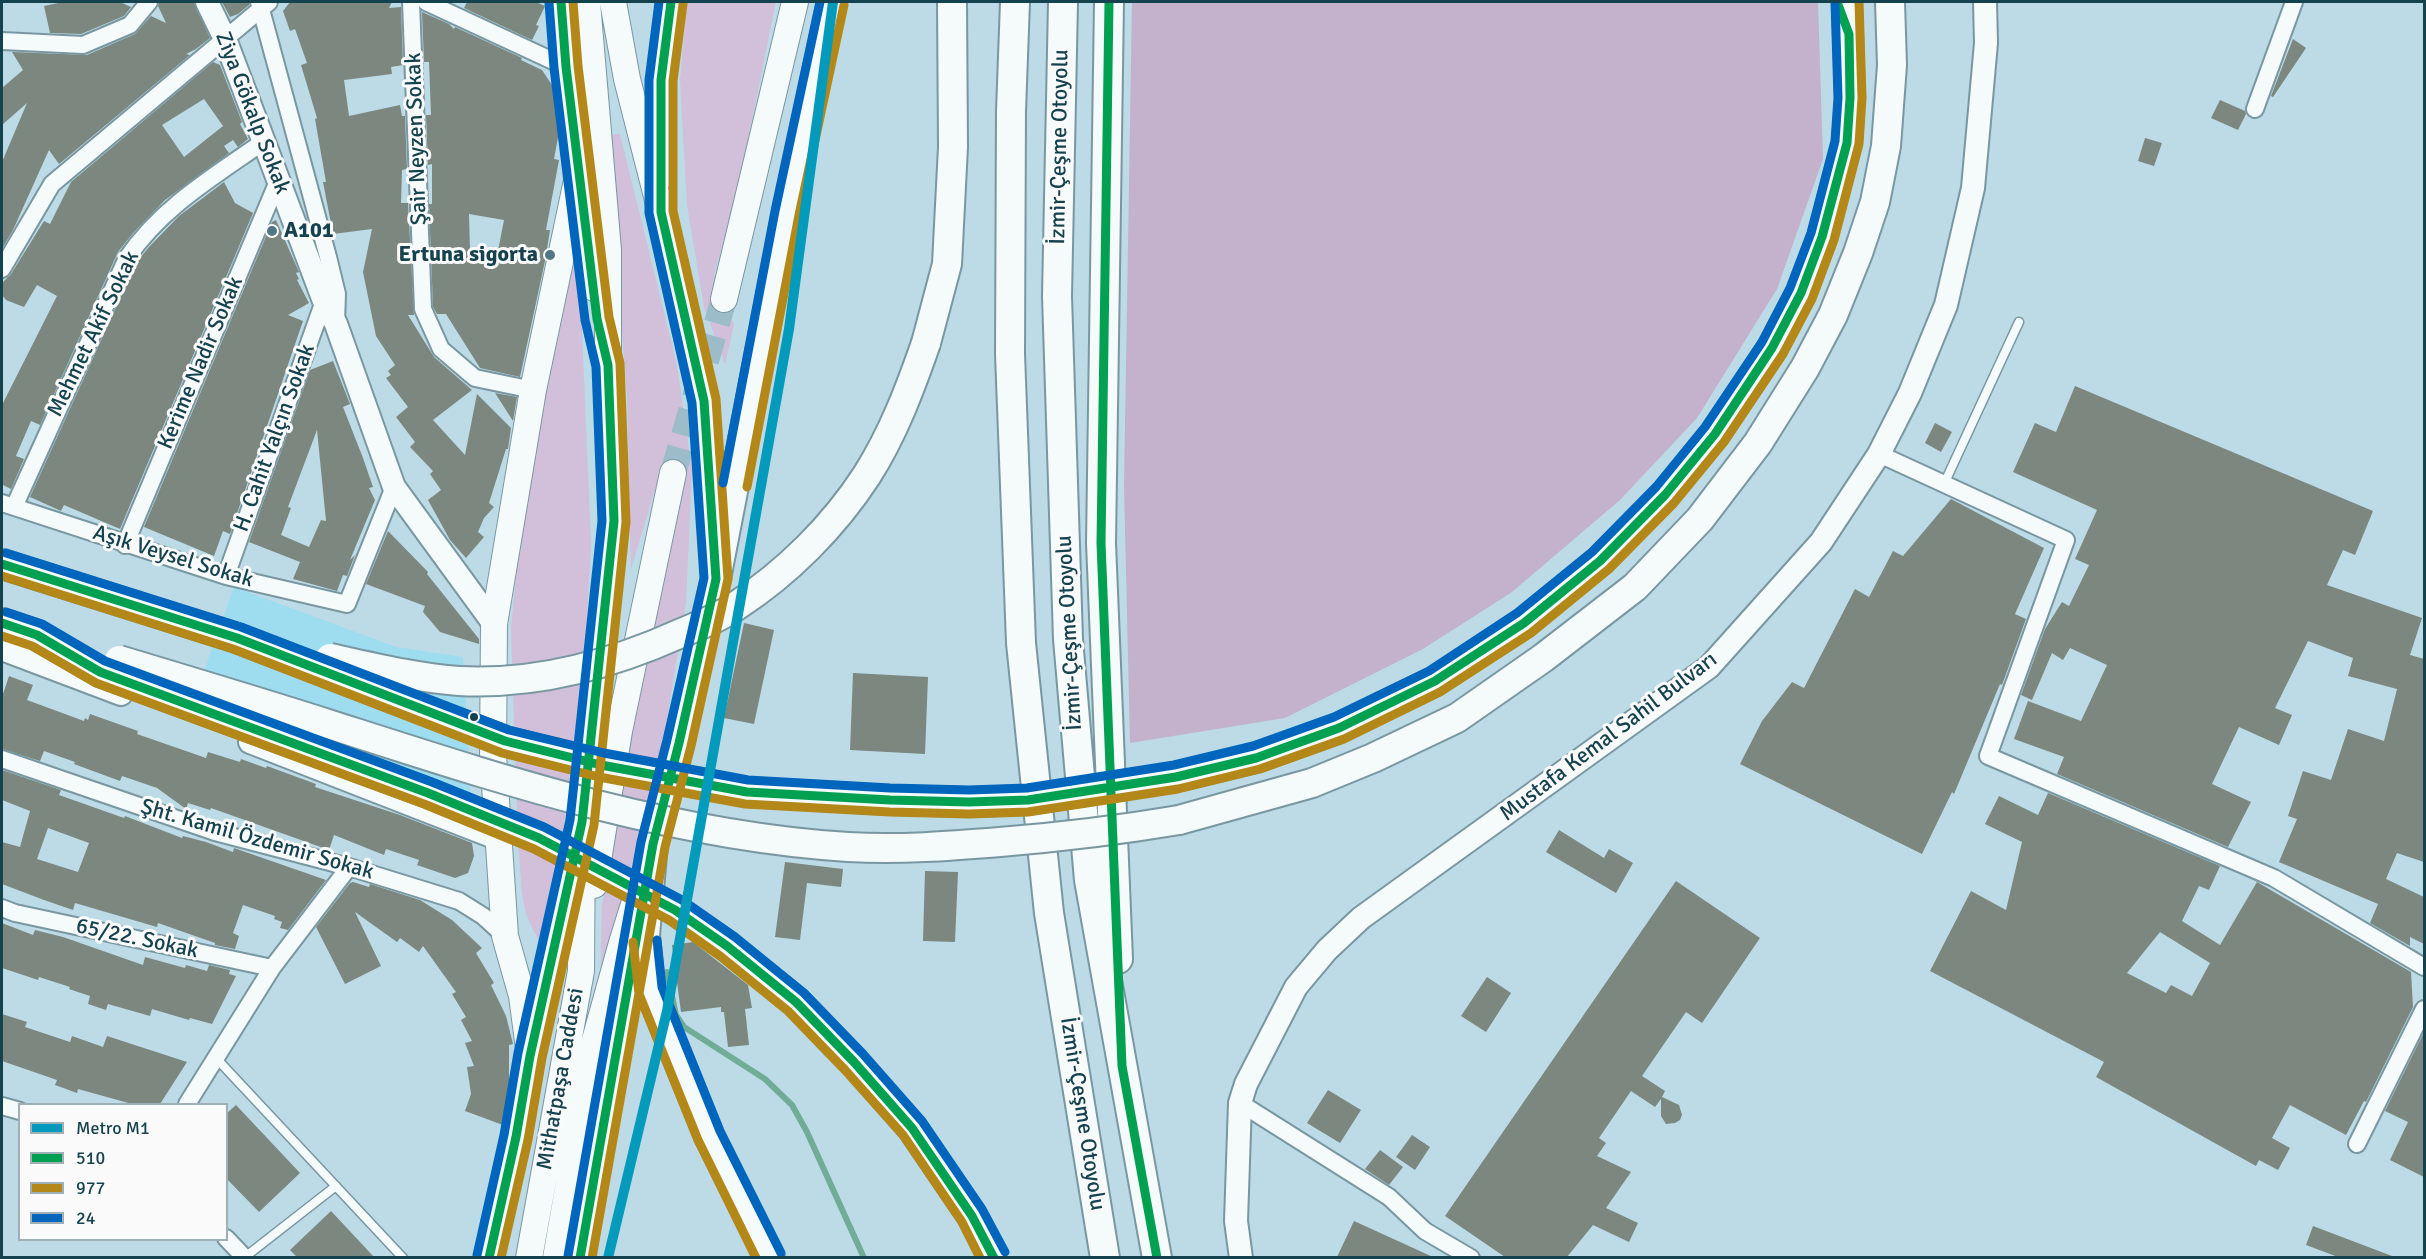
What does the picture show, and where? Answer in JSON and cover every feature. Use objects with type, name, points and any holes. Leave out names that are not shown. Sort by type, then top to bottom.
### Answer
[{"type":"highway","points":[[716,579],[792,190],[832,2]]},
{"type":"highway","points":[[237,638],[378,669],[459,681],[535,678],[581,669],[652,646],[734,608],[772,581],[837,514],[866,476],[890,435],[926,343],[946,264],[953,147],[952,2]]},
{"type":"highway","name":"İzmir-Çeşme Otoyolu","points":[[1015,2],[1011,111],[1010,354],[1021,643],[1049,913],[1105,1257]]},
{"type":"highway","name":"İzmir-Çeşme Otoyolu","points":[[1063,2],[1057,296],[1068,639],[1089,880],[1157,1257]]},
{"type":"highway","points":[[1109,2],[1101,543],[1122,1066]]},
{"type":"highway","points":[[1838,2],[1849,34]]},
{"type":"highway","points":[[2,564],[237,638],[505,741],[600,765],[747,792],[890,800],[1028,800],[1176,777],[1256,758],[1339,728],[1435,681],[1524,623],[1600,561],[1665,495],[1715,434],[1772,348],[1801,293],[1822,237],[1847,142],[1850,98],[1847,2]]},
{"type":"highway","points":[[2,623],[538,789],[635,814],[743,835],[845,847],[895,849],[1067,836],[1179,820],[1312,783],[1373,758],[1457,718],[1544,658],[1635,587],[1701,519],[1758,442],[1805,368],[1833,315],[1858,253],[1875,202],[1886,146],[1892,65],[1890,2]]},
{"type":"highway","points":[[37,635],[100,672],[429,792],[538,838],[675,910],[727,946],[796,1002],[854,1062],[912,1128],[972,1216],[994,1257]]},
{"type":"highway","points":[[653,844],[645,935],[650,990],[709,1136],[770,1257]]},
{"type":"main road","name":"Ziya Gökalp Sokak","points":[[207,2],[225,39],[324,302],[336,324],[394,487],[494,624]]},
{"type":"main road","points":[[561,2],[566,67],[580,166],[597,319],[608,365]]},
{"type":"main road","name":"Mithatpaşa Caddesi","points":[[529,1257],[581,971],[582,822],[614,521],[608,365],[608,250],[587,2]]},
{"type":"main road","name":"Mithatpaşa Caddesi","points":[[556,1257],[592,1051],[680,743],[716,579],[704,401],[661,212],[627,79],[613,2]]},
{"type":"main road","points":[[661,212],[661,80],[670,2]]},
{"type":"main road","points":[[724,299],[795,2]]},
{"type":"main road","name":"Mustafa Kemal Sahil Bulvarı","points":[[1241,1257],[1236,1221],[1240,1103],[1254,1067],[1296,987],[1328,950],[1361,918],[1709,667],[1821,542],[1879,454],[1910,393],[1946,305],[1973,188],[1986,44],[1985,2]]},
{"type":"main road","points":[[530,1056],[522,996],[505,936],[493,755],[494,624],[533,390],[580,166]]},
{"type":"main road","points":[[581,971],[619,731],[673,473]]},
{"type":"main road","points":[[2,649],[183,716],[499,839]]},
{"type":"main road","points":[[489,1257],[516,1137],[530,1056],[582,822]]},
{"type":"main road","points":[[580,1257],[653,844]]},
{"type":"street","points":[[2,41],[83,45],[130,25],[149,2]]},
{"type":"street","name":"Şair Neyzen Sokak","points":[[411,2],[423,309],[441,349],[475,378],[533,390]]},
{"type":"street","points":[[426,2],[566,67]]},
{"type":"street","points":[[2254,109],[2294,2]]},
{"type":"street","points":[[2,269],[52,184],[225,39],[263,4]]},
{"type":"street","name":"Ziya Gökalp Sokak","points":[[263,4],[337,294],[336,324]]},
{"type":"street","name":"Mehmet Akif Sokak","points":[[8,505],[127,258],[147,231],[175,204],[263,142]]},
{"type":"street","name":"Kerime Nadir Sokak","points":[[125,544],[278,181]]},
{"type":"street","name":"H. Cahit Yalçın Sokak","points":[[226,576],[324,302]]},
{"type":"street","points":[[1879,454],[2066,540],[1988,756],[2274,878],[2424,967]]},
{"type":"street","name":"Aşık Veysel Sokak","points":[[8,505],[226,576],[347,604],[394,487]]},
{"type":"street","name":"Şht. Kamil Özdemir Sokak","points":[[2,759],[215,832],[349,867],[459,901],[483,916],[505,936]]},
{"type":"street","points":[[188,1103],[272,968],[349,867]]},
{"type":"street","name":"65/22. Sokak","points":[[2,908],[272,968]]},
{"type":"street","points":[[2357,1144],[2424,1009]]},
{"type":"street","points":[[1240,1103],[1389,1197],[1425,1231],[1471,1257]]},
{"type":"street","points":[[2,1106],[18,1110]]},
{"type":"street","points":[[228,1240],[245,1257]]},
{"type":"lane","points":[[1944,484],[2019,322]]},
{"type":"lane","points":[[216,1058],[403,1257]]},
{"type":"lane","points":[[245,1257],[336,1186]]},
{"type":"shaded area","points":[[687,2],[776,2],[737,193],[714,275],[734,325],[725,364],[704,307],[687,205],[680,80]]},
{"type":"shaded area","points":[[1132,2],[1818,2],[1823,159],[1777,289],[1697,418],[1620,500],[1512,592],[1423,649],[1285,718],[1130,743],[1124,486]]},
{"type":"shaded area","points":[[620,134],[677,365],[692,471],[686,602],[663,743],[600,987],[602,906],[679,486],[665,457],[631,569],[627,396],[607,135]]},
{"type":"shaded area","points":[[579,260],[591,544],[587,620],[560,885],[544,949],[527,917],[522,891],[518,847],[511,626],[520,542],[568,263]]},
{"type":"shaded area","points":[[234,587],[396,647],[463,657],[472,817],[189,713]]},
{"type":"building","points":[[63,2],[120,2],[131,7],[124,16],[81,34],[50,33],[44,6]]},
{"type":"building","points":[[159,2],[194,2],[210,38],[186,54],[190,55],[59,164],[49,150],[2,249],[2,162],[27,103],[2,125],[2,88],[23,70],[12,52],[87,55],[135,34],[151,16],[166,23],[158,6]]},
{"type":"building","points":[[222,2],[249,2],[249,5],[230,17]]},
{"type":"building","points":[[290,2],[392,2],[389,8],[401,7],[403,65],[391,67],[392,74],[344,80],[349,116],[400,105],[402,116],[405,116],[407,169],[402,170],[401,203],[408,203],[414,315],[408,315],[434,357],[472,390],[433,420],[465,455],[477,394],[511,428],[508,449],[506,449],[489,503],[494,507],[484,518],[478,532],[484,537],[466,558],[450,540],[428,500],[441,490],[430,474],[433,471],[410,447],[415,442],[396,417],[408,407],[386,378],[391,375],[388,371],[395,365],[376,336],[363,272],[372,229],[333,234],[323,182],[326,182],[315,119],[317,118],[301,65],[307,63],[295,29],[290,31],[283,11]]},
{"type":"building","points":[[467,2],[536,2],[545,6],[532,40],[464,8]]},
{"type":"building","points":[[422,12],[449,24],[454,29],[455,27],[522,58],[521,60],[542,70],[554,88],[559,132],[554,159],[559,160],[546,230],[550,230],[545,261],[520,377],[480,368],[446,314],[437,314],[433,307],[429,204],[432,204],[432,164],[428,165],[426,115],[431,115],[429,62],[424,62]],"holes":[[[469,214],[504,220],[497,256],[470,251]]]},
{"type":"building","points":[[2293,39],[2306,48],[2273,97],[2271,96]]},
{"type":"building","points":[[213,62],[220,65],[242,122],[240,124],[248,139],[238,147],[233,140],[224,146],[229,153],[165,200],[118,252],[40,425],[31,421],[16,456],[24,459],[11,489],[3,485],[2,489],[2,405],[57,296],[37,285],[24,307],[6,300],[2,295],[2,283],[11,274],[44,221],[50,224],[71,182]],"holes":[[[204,99],[223,126],[184,157],[162,125]]]},
{"type":"building","points":[[2220,100],[2245,111],[2246,114],[2238,130],[2211,118]]},
{"type":"building","points":[[2145,138],[2162,143],[2154,166],[2138,161]]},
{"type":"building","points":[[224,182],[235,203],[253,213],[120,529],[64,505],[61,511],[30,497],[136,263],[179,216]]},
{"type":"building","points":[[276,220],[299,272],[296,273],[299,279],[297,280],[309,303],[288,315],[303,321],[230,534],[223,531],[214,556],[144,527],[272,222]]},
{"type":"building","points":[[333,361],[350,404],[343,407],[373,487],[369,488],[375,500],[350,560],[355,555],[347,576],[343,575],[337,591],[293,579],[300,562],[249,542],[310,370]],"holes":[[[317,430],[326,521],[321,520],[309,547],[281,535],[291,508],[288,507]]]},
{"type":"building","points":[[2075,386],[2373,511],[2355,555],[2343,550],[2327,585],[2422,618],[2410,655],[2424,659],[2424,862],[2397,853],[2386,879],[2424,897],[2424,944],[2410,937],[2410,946],[2370,923],[2378,904],[2279,862],[2297,819],[2288,816],[2303,771],[2331,780],[2348,729],[2384,741],[2397,689],[2348,676],[2353,658],[2308,641],[2275,708],[2292,715],[2279,745],[2239,727],[2212,784],[2251,802],[2228,847],[2057,774],[2064,757],[2014,739],[2028,701],[2081,721],[2107,665],[2070,648],[2063,660],[2052,653],[2032,700],[2021,695],[2045,629],[2062,602],[2069,606],[2089,565],[2075,559],[2097,510],[2013,472],[2035,423],[2056,432]]},
{"type":"building","points":[[495,393],[517,397],[513,421]]},
{"type":"building","points":[[1935,423],[1952,432],[1941,452],[1925,443]]},
{"type":"building","points":[[1951,499],[2044,548],[2015,614],[2026,619],[2002,685],[2000,684],[1954,794],[1952,792],[1922,854],[1740,764],[1762,721],[1792,682],[1804,688],[1855,589],[1869,597],[1893,551],[1903,556]]},
{"type":"building","points":[[388,531],[428,572],[427,574],[479,639],[479,644],[440,632],[423,612],[425,606],[366,584]]},
{"type":"building","points":[[744,623],[774,630],[754,724],[724,718]]},
{"type":"building","points":[[853,673],[928,677],[925,754],[850,750]]},
{"type":"building","points":[[9,676],[33,685],[27,700],[84,721],[85,718],[88,720],[90,714],[138,731],[137,734],[206,758],[208,752],[240,762],[241,759],[266,768],[267,766],[316,784],[315,787],[400,815],[472,843],[474,856],[468,873],[455,878],[417,865],[419,860],[386,849],[384,855],[334,835],[329,850],[211,808],[210,810],[188,803],[186,809],[157,788],[122,776],[120,781],[44,751],[40,761],[2,749],[2,697]]},
{"type":"building","points":[[2,770],[61,790],[59,795],[124,818],[125,816],[182,838],[183,836],[206,842],[233,852],[234,848],[326,880],[288,930],[280,928],[282,922],[274,919],[275,916],[243,905],[233,933],[239,936],[235,949],[215,945],[215,943],[158,923],[157,927],[75,903],[73,910],[2,884],[2,842],[20,847],[30,811],[2,800]],"holes":[[[48,828],[89,843],[78,872],[37,859]]]},
{"type":"building","points":[[2048,793],[2220,866],[2209,890],[2199,886],[2182,921],[2220,945],[2257,882],[2411,972],[2413,1007],[2366,1102],[2364,1101],[2346,1135],[2290,1105],[2272,1138],[2290,1148],[2278,1170],[2259,1160],[2256,1166],[2096,1077],[2104,1062],[1930,971],[1971,891],[2006,910],[2022,842],[1985,824],[1999,796],[2038,815]],"holes":[[[2160,932],[2210,963],[2192,996],[2171,985],[2166,993],[2127,973]]]},
{"type":"building","points":[[1559,830],[1604,858],[1609,849],[1633,863],[1616,893],[1546,852]]},
{"type":"building","points":[[785,862],[843,869],[841,887],[807,883],[800,940],[775,937]]},
{"type":"building","points":[[925,871],[958,872],[955,942],[923,941]]},
{"type":"building","points":[[1676,881],[1760,938],[1702,1023],[1686,1012],[1642,1076],[1665,1091],[1662,1097],[1679,1105],[1682,1115],[1680,1120],[1666,1124],[1661,1116],[1661,1099],[1655,1107],[1631,1091],[1599,1138],[1606,1143],[1597,1156],[1631,1172],[1606,1208],[1638,1223],[1629,1242],[1593,1225],[1567,1257],[1505,1257],[1445,1216]]},
{"type":"building","points":[[353,882],[369,887],[370,884],[420,900],[452,920],[482,948],[476,953],[494,983],[491,985],[506,1016],[513,1044],[509,1045],[509,1087],[503,1125],[465,1111],[471,1094],[467,1067],[474,1066],[465,1043],[472,1041],[461,1020],[466,1017],[452,994],[456,992],[423,946],[419,952],[400,938],[397,942],[355,912],[381,966],[345,984],[316,927]]},
{"type":"building","points":[[2,923],[33,935],[35,930],[63,937],[143,965],[145,957],[185,968],[186,965],[207,971],[209,965],[230,970],[229,974],[236,976],[212,1024],[152,1009],[150,1016],[108,1004],[106,1010],[88,1004],[90,996],[69,989],[70,987],[39,977],[38,980],[2,968]]},
{"type":"building","points":[[693,942],[748,985],[752,1008],[745,1009],[749,1045],[728,1047],[724,1012],[721,1012],[721,1007],[681,1012],[672,945]]},
{"type":"building","points":[[1487,977],[1511,993],[1486,1032],[1461,1016]]},
{"type":"building","points":[[2,1014],[27,1022],[25,1027],[70,1042],[72,1036],[103,1047],[107,1036],[187,1062],[161,1103],[128,1103],[78,1089],[77,1093],[55,1085],[57,1080],[2,1061]]},
{"type":"building","points":[[2424,1032],[2424,1177],[2390,1160],[2408,1122],[2385,1111]]},
{"type":"building","points":[[1328,1090],[1361,1110],[1340,1143],[1307,1123]]},
{"type":"building","points":[[236,1105],[300,1173],[259,1212],[228,1180],[228,1112]]},
{"type":"building","points":[[1412,1135],[1430,1147],[1415,1170],[1396,1157]]},
{"type":"building","points":[[1380,1150],[1403,1167],[1389,1185],[1365,1169]]},
{"type":"building","points":[[331,1211],[374,1257],[297,1257],[290,1250]]},
{"type":"building","points":[[1354,1221],[1433,1257],[1337,1257]]},
{"type":"building","points":[[2313,1226],[2392,1257],[2338,1257],[2306,1245]]},
{"type":"waterway","points":[[667,972],[676,1015],[684,1027],[765,1079],[792,1105],[807,1132],[864,1258]]},
{"type":"tunnel","points":[[673,473],[724,299]]},
{"type":"metro line","name":"M1","points":[[608,1258],[667,1011],[789,329],[833,2]]},
{"type":"transit line","name":"510","points":[[489,1258],[516,1137],[530,1056],[582,822],[614,521],[608,365],[597,319],[566,67],[561,2]]},
{"type":"transit line","name":"977","points":[[501,1258],[528,1140],[542,1058],[594,825],[626,522],[620,363],[609,317],[578,66],[573,2]]},
{"type":"transit line","name":"24","points":[[568,1256],[641,842],[704,578],[692,403],[649,213],[649,80],[659,2]]},
{"type":"transit line","name":"510","points":[[580,1258],[653,844],[679,743],[716,579],[704,401],[661,212],[661,80],[671,2]]},
{"type":"transit line","name":"24","points":[[723,483],[775,211],[820,2]]},
{"type":"transit line","name":"510","points":[[1109,2],[1101,543],[1122,1066],[1157,1258]]},
{"type":"transit line","name":"24","points":[[6,553],[241,627],[509,730],[604,753],[748,780],[890,788],[969,790],[1027,788],[1174,765],[1253,746],[1334,717],[1429,671],[1517,613],[1592,552],[1656,487],[1705,427],[1762,342],[1790,288],[1811,233],[1835,141],[1838,98],[1835,2]]},
{"type":"transit line","name":"510","points":[[2,564],[237,638],[505,741],[601,765],[747,792],[890,800],[969,802],[1028,800],[1176,777],[1256,758],[1339,728],[1435,681],[1524,623],[1600,561],[1665,495],[1715,434],[1772,348],[1801,293],[1822,237],[1847,143],[1850,98],[1849,34],[1837,2]]},
{"type":"transit line","name":"977","points":[[2,576],[233,649],[502,753],[599,777],[745,804],[890,812],[969,814],[1028,812],[1178,789],[1260,769],[1344,739],[1440,692],[1531,633],[1609,569],[1674,503],[1724,442],[1783,354],[1812,299],[1834,240],[1859,144],[1862,98],[1859,2]]},
{"type":"transit line","name":"24","points":[[477,1255],[504,1135],[518,1053],[570,820],[602,521],[596,367],[585,320],[554,68],[549,3]]},
{"type":"transit line","name":"977","points":[[592,1258],[665,847],[691,746],[728,579],[716,399],[673,211],[673,81],[683,4]]},
{"type":"transit line","name":"977","points":[[747,487],[799,215],[844,5]]},
{"type":"transit line","name":"24","points":[[6,612],[42,624],[105,661],[432,782],[544,827],[682,900],[735,937],[804,993],[863,1054],[922,1121],[982,1209],[1005,1252]]},
{"type":"transit line","name":"510","points":[[2,623],[37,635],[100,672],[428,793],[539,838],[675,910],[727,946],[796,1002],[854,1062],[912,1128],[972,1216],[994,1258]]},
{"type":"transit line","name":"977","points":[[2,636],[32,646],[96,683],[424,804],[534,849],[669,920],[720,956],[788,1011],[845,1070],[903,1135],[962,1222],[980,1258]]},
{"type":"transit line","name":"24","points":[[657,940],[662,987],[720,1131],[781,1253]]},
{"type":"transit line","name":"977","points":[[633,942],[639,994],[698,1140],[756,1258]]},
{"type":"place","name":"A101","points":[[272,231]]},
{"type":"place","name":"Ertuna sigorta","points":[[550,255]]}]
